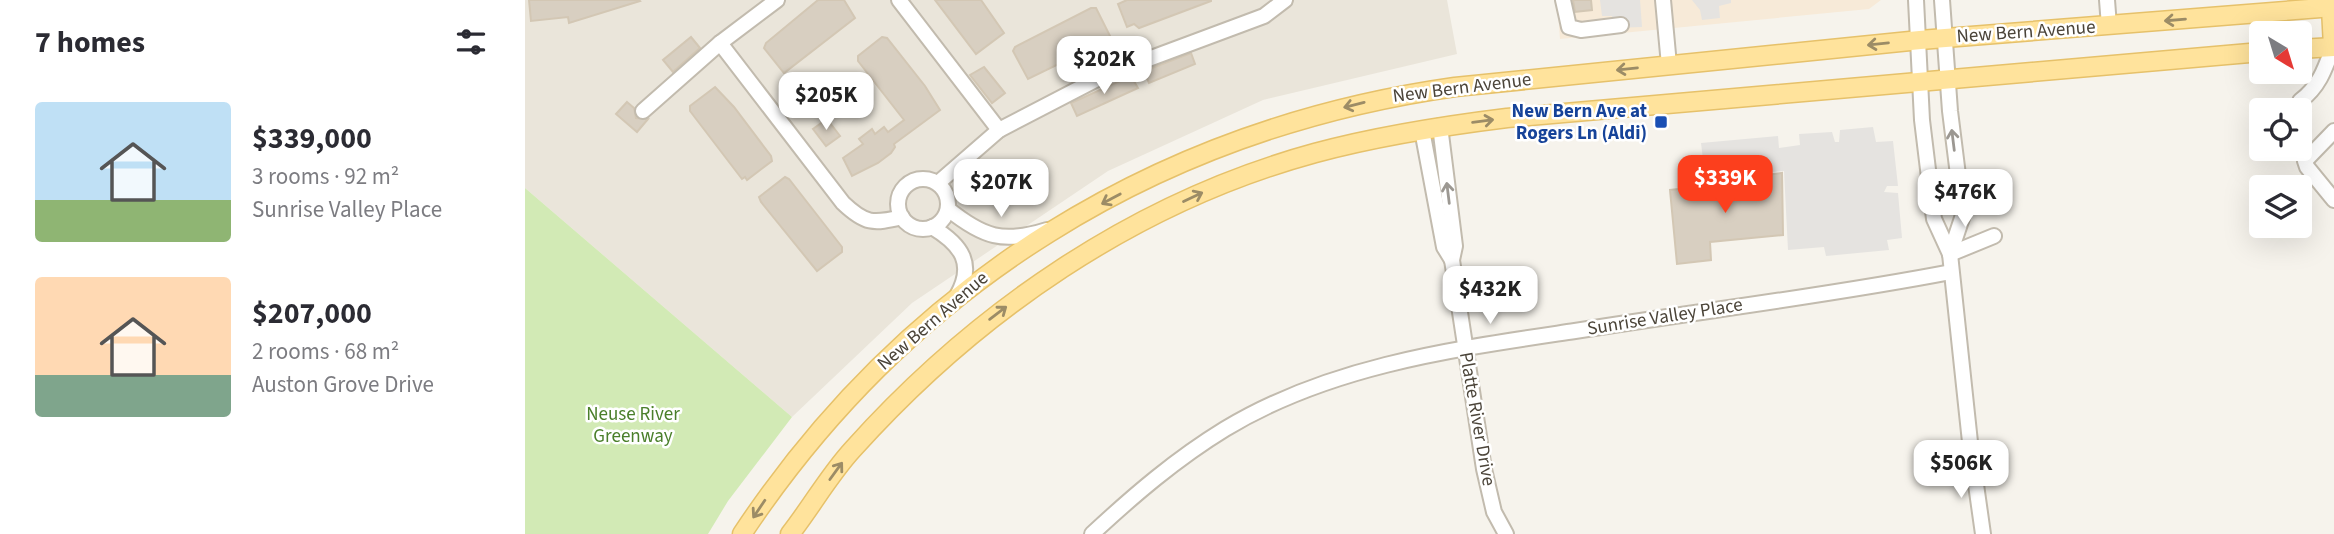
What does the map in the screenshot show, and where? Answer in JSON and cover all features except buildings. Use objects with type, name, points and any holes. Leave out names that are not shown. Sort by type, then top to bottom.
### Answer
[{"type":"main road","name":"New Bern Avenue","points":[[742,534],[771,490],[817,432],[876,369],[956,298],[1055,228],[1166,170],[1292,120],[1385,97],[1669,65],[1920,40],[2333,5]]},
{"type":"main road","points":[[2312,49],[2334,48],[2333,5]]},
{"type":"main road","name":"New Bern Avenue","points":[[797,532],[851,451],[917,382],[973,332],[1046,278],[1148,219],[1201,194],[1312,154],[1431,128],[2249,53]]},
{"type":"street","points":[[643,111],[720,43],[777,0]]},
{"type":"street","points":[[899,0],[999,130]]},
{"type":"street","points":[[938,183],[999,130],[1103,76],[1264,16],[1286,0]]},
{"type":"street","points":[[1563,0],[1569,27],[1581,30],[1621,25]]},
{"type":"street","points":[[1663,0],[1669,65]]},
{"type":"street","points":[[1916,0],[1922,120],[1934,219],[1950,254],[1983,534]]},
{"type":"street","points":[[1942,0],[1963,215],[1950,254]]},
{"type":"street","points":[[2107,0],[2109,26]]},
{"type":"street","points":[[720,43],[843,203],[859,219],[879,223],[902,217]]},
{"type":"street","points":[[2304,98],[2321,79],[2334,48]]},
{"type":"street","name":"Platte River Drive","points":[[1431,128],[1444,247],[1452,260],[1494,512],[1506,534]]},
{"type":"street","points":[[2334,131],[2305,161],[2334,200]]},
{"type":"street","points":[[922,178],[938,183],[947,196],[948,209],[943,219],[932,227],[913,227],[902,217],[899,199],[907,184],[922,178]]},
{"type":"street","points":[[948,209],[981,233],[1012,239],[1055,228]]},
{"type":"street","points":[[932,227],[957,248],[967,267],[966,280],[956,298]]},
{"type":"street","points":[[1950,254],[1993,236]]},
{"type":"street","name":"Sunrise Valley Place","points":[[1092,534],[1148,482],[1227,428],[1304,391],[1376,365],[1465,348],[1951,272]]},
{"type":"shaded area","points":[[525,0],[1447,0],[1457,54],[1263,100],[1108,171],[912,303],[792,417],[525,188]]},
{"type":"shaded area","points":[[1557,0],[1881,0],[1869,9],[1560,39]]},
{"type":"shaded area","points":[[1600,0],[1640,0],[1642,27],[1613,28],[1612,16],[1602,16]]},
{"type":"shaded area","points":[[1692,0],[1731,0],[1731,3],[1719,6],[1720,18],[1702,20],[1700,10]]},
{"type":"shaded area","points":[[1873,127],[1876,142],[1893,141],[1898,186],[1887,186],[1884,192],[1898,193],[1902,238],[1887,240],[1889,250],[1826,256],[1824,247],[1788,250],[1784,171],[1748,174],[1743,180],[1706,183],[1701,143],[1778,136],[1779,148],[1800,145],[1799,134],[1832,132],[1835,142],[1839,142],[1840,130]]},
{"type":"green space","name":"Neuse River Greenway","points":[[525,188],[792,417],[728,501],[708,534],[525,534]]},
{"type":"place","name":"New Bern Ave at Rogers Ln (Aldi)","points":[[1661,122]]}]
